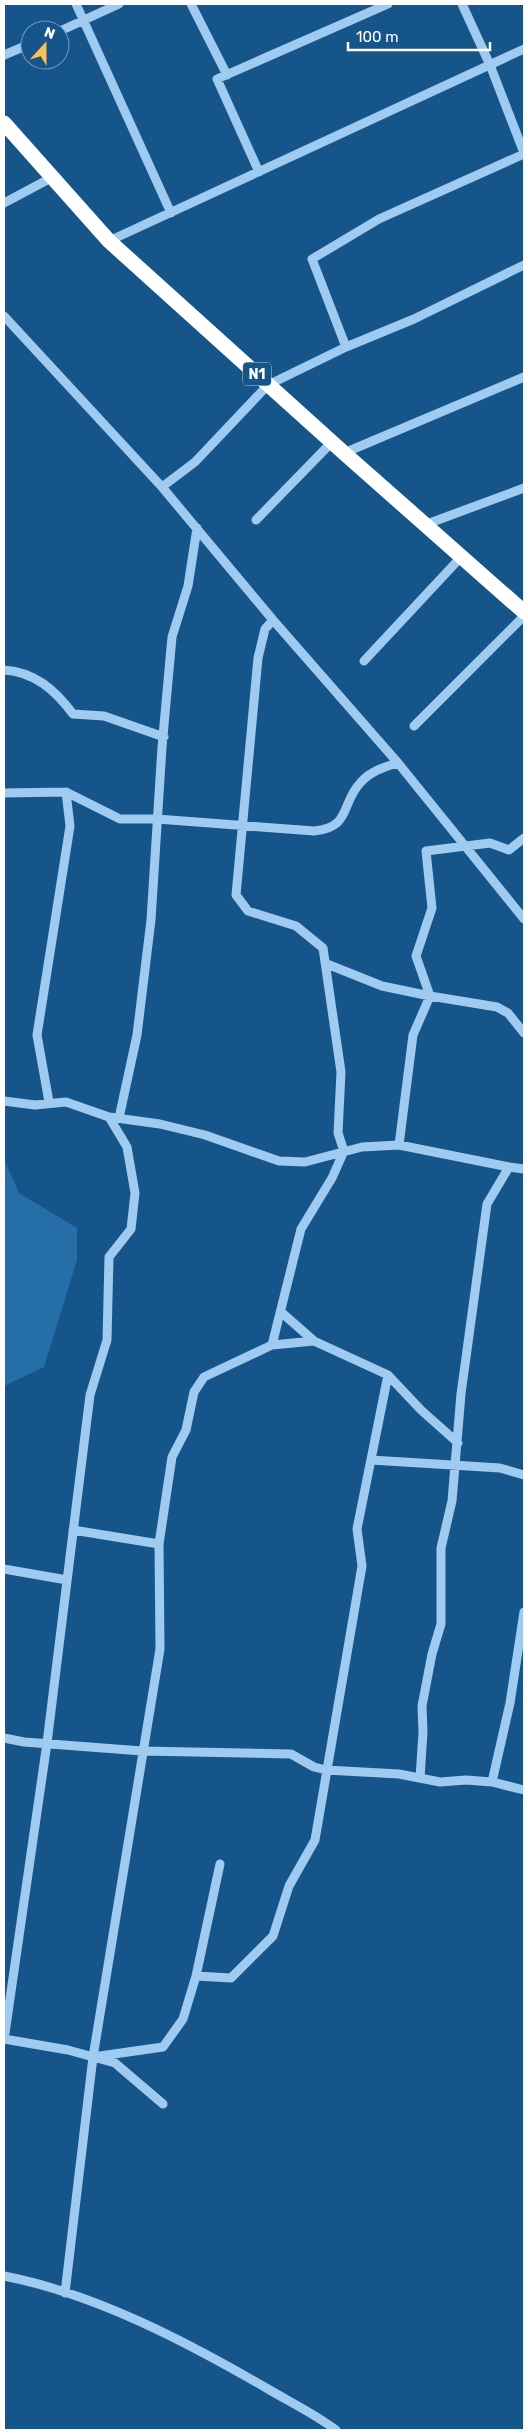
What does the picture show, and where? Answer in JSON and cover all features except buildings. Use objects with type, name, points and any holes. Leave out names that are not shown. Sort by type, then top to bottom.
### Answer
[{"type":"highway","name":"N1","points":[[4,123],[109,241],[344,453],[427,524],[524,614]]},
{"type":"street","points":[[76,4],[171,213]]},
{"type":"street","points":[[70,27],[120,4]]},
{"type":"street","points":[[191,4],[227,75]]},
{"type":"street","points":[[259,172],[217,79],[388,4]]},
{"type":"street","points":[[346,347],[312,259],[379,219],[524,154],[490,65],[462,4]]},
{"type":"street","points":[[4,55],[20,48]]},
{"type":"street","points":[[109,241],[524,49]]},
{"type":"street","points":[[4,204],[52,178]]},
{"type":"street","points":[[162,487],[194,462],[268,385],[346,347],[414,319],[524,265]]},
{"type":"street","points":[[4,316],[162,487],[273,620],[398,763],[524,919]]},
{"type":"street","points":[[344,453],[524,377]]},
{"type":"street","points":[[256,520],[332,442]]},
{"type":"street","points":[[427,524],[524,488]]},
{"type":"street","points":[[163,2104],[115,2063],[68,2050],[4,2040],[47,1744],[90,1395],[107,1340],[109,1257],[131,1229],[135,1193],[127,1147],[114,1118],[138,1025],[152,920],[157,819],[172,637],[188,586],[197,528]]},
{"type":"street","points":[[364,661],[462,556]]},
{"type":"street","points":[[414,726],[524,614]]},
{"type":"street","points":[[272,1345],[301,1229],[332,1178],[344,1151],[338,1133],[341,1072],[327,964],[323,948],[296,926],[248,911],[236,896],[258,658],[265,629],[273,620]]},
{"type":"street","points":[[4,670],[18,671],[40,680],[61,698],[73,714],[104,716],[131,728],[164,737]]},
{"type":"street","points":[[4,793],[66,792],[120,819],[157,819],[314,831],[327,830],[339,823],[360,782],[377,769],[398,763]]},
{"type":"street","points":[[49,1102],[37,1035],[70,826],[66,792]]},
{"type":"street","points":[[399,1146],[413,1035],[430,996],[416,956],[432,908],[426,851],[467,848],[490,843],[509,850],[524,838]]},
{"type":"street","points":[[327,964],[382,986],[497,1007],[508,1013],[524,1033]]},
{"type":"street","points":[[4,1101],[34,1105],[49,1102],[66,1102],[114,1118],[160,1124],[205,1135],[279,1161],[305,1162],[362,1147],[399,1146],[524,1169]]},
{"type":"street","points":[[420,1778],[423,1732],[422,1706],[432,1654],[441,1624],[441,1548],[452,1500],[461,1394],[487,1204],[509,1167]]},
{"type":"street","points":[[281,1312],[314,1341],[388,1375],[421,1410],[458,1443]]},
{"type":"street","points":[[65,2293],[94,2057],[160,1649],[159,1544],[172,1457],[186,1430],[194,1392],[204,1377],[272,1345],[314,1341]]},
{"type":"street","points":[[196,1976],[231,1978],[273,1936],[289,1886],[315,1840],[362,1566],[357,1529],[388,1375]]},
{"type":"street","points":[[371,1460],[500,1468],[524,1475]]},
{"type":"street","points":[[74,1530],[159,1544]]},
{"type":"street","points":[[4,1569],[67,1580]]},
{"type":"street","points":[[492,1782],[510,1703],[524,1612]]},
{"type":"street","points":[[4,1738],[47,1744],[142,1752],[291,1754],[314,1767],[326,1770],[399,1774],[440,1782],[466,1780],[492,1782],[524,1790]]},
{"type":"street","points":[[94,2057],[163,2047],[183,2019],[196,1976],[220,1864]]},
{"type":"street","points":[[4,2276],[24,2280],[65,2293],[126,2316],[213,2357],[336,2430]]},
{"type":"shaded area","points":[[4,1159],[19,1193],[77,1228],[77,1260],[44,1367],[4,1386]]}]
